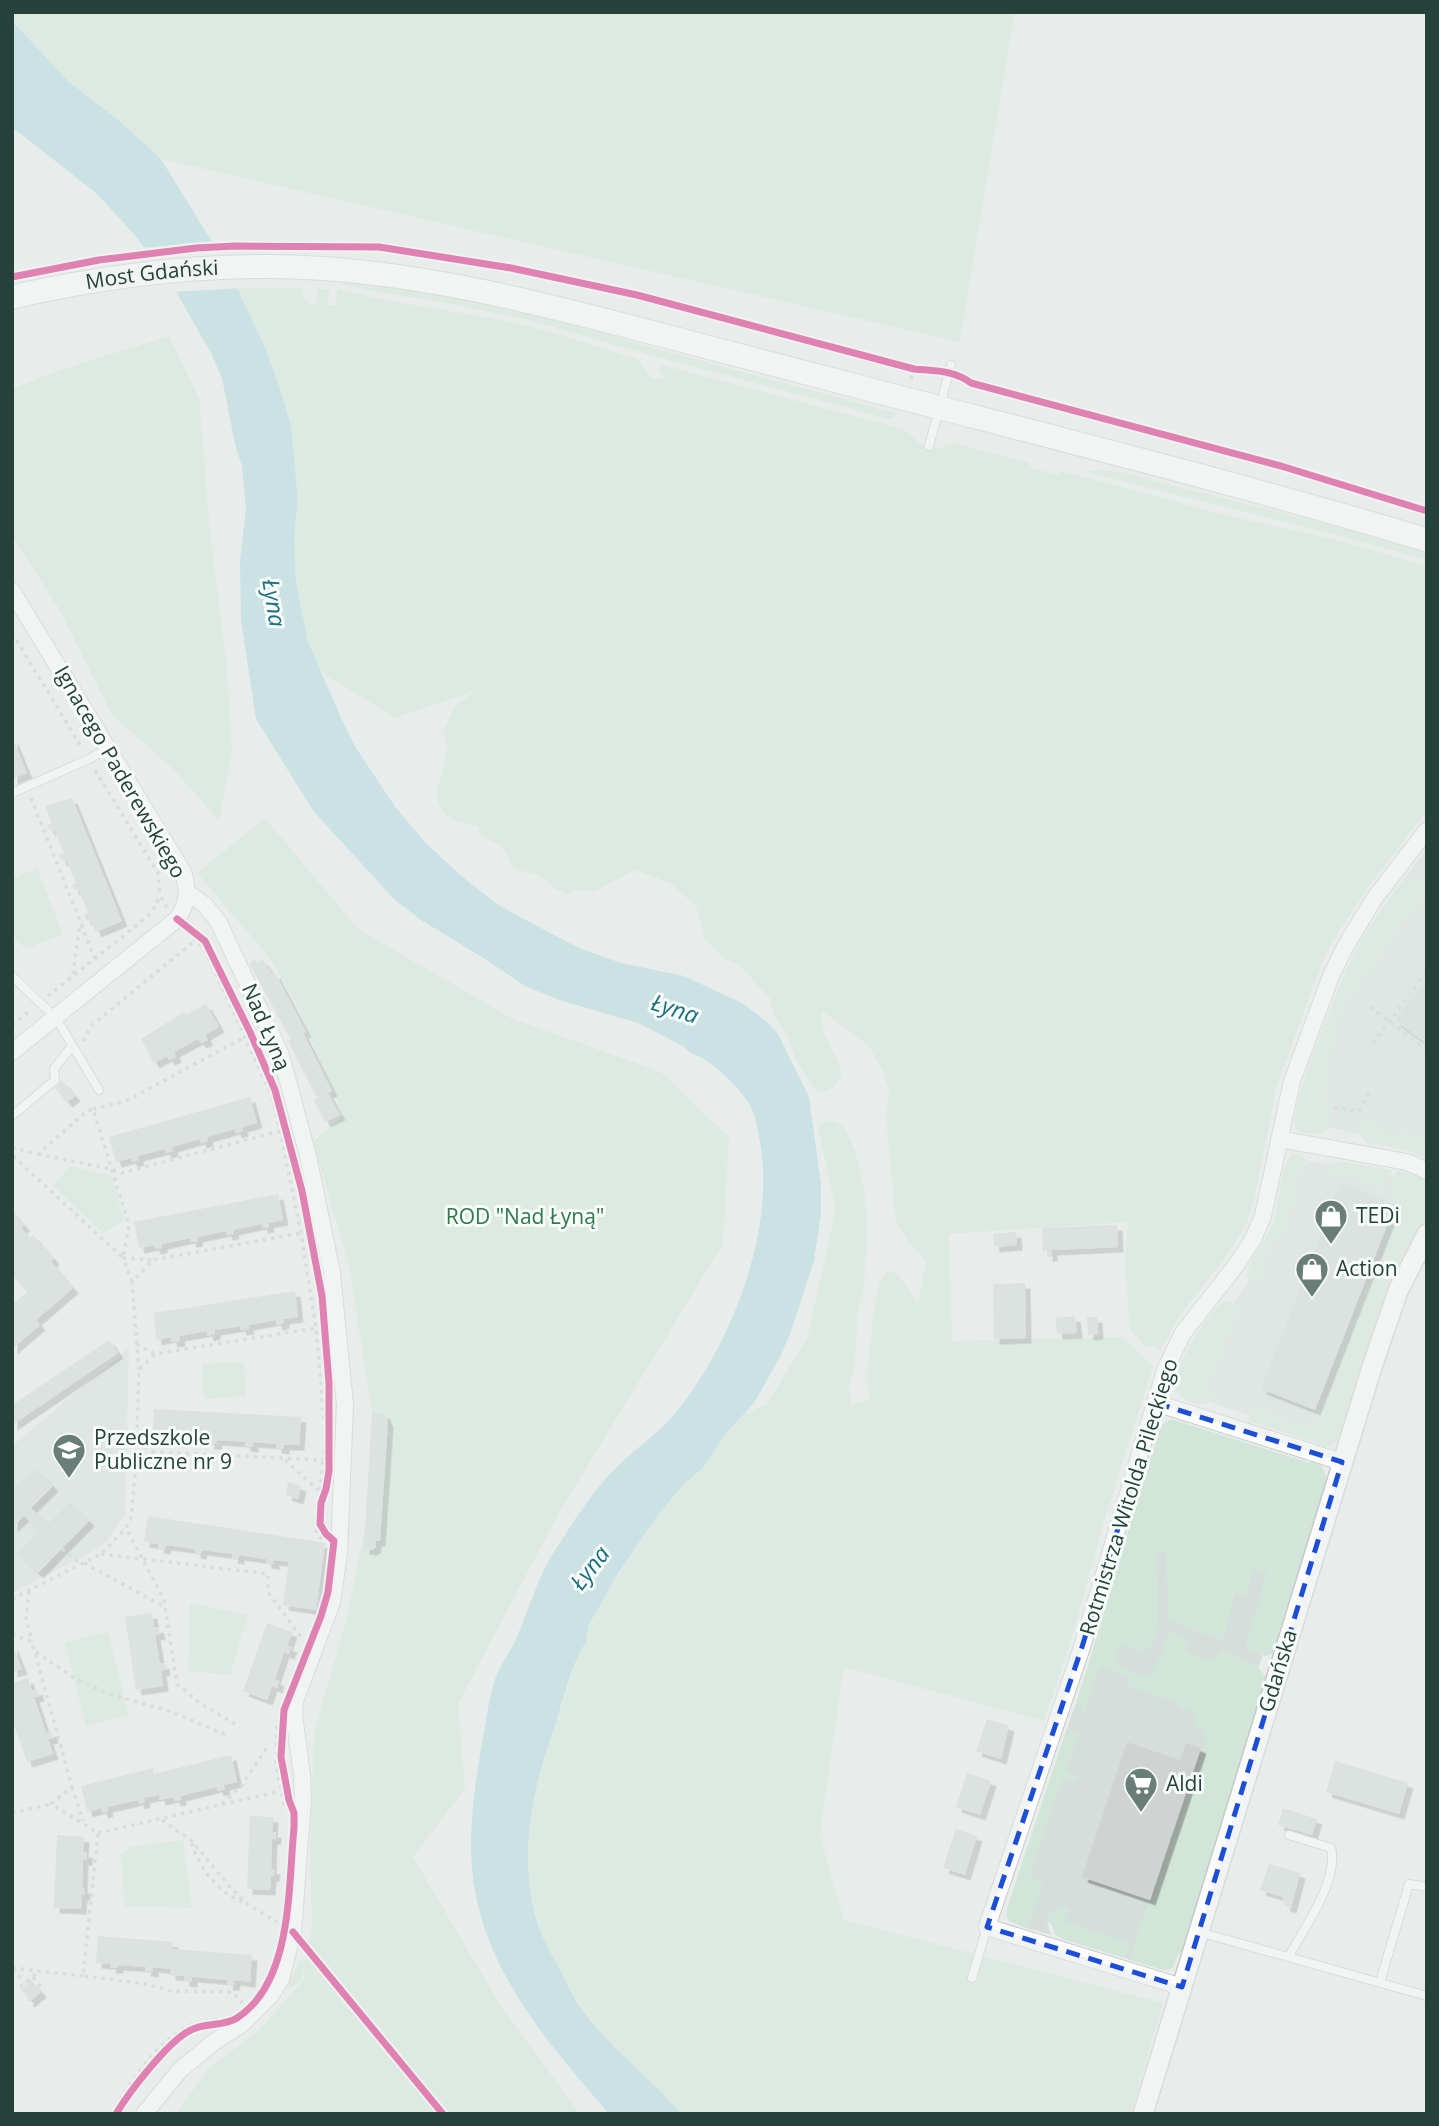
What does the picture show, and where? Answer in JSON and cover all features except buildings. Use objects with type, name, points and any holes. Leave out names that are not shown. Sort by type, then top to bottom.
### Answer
[{"type":"main road","name":"Most Gdański","points":[[12,297],[70,284],[168,270],[219,267],[293,267],[405,277],[531,301],[1427,540]]},
{"type":"street","name":"Ignacego Paderewskiego","points":[[12,590],[183,872],[188,893],[185,907],[177,919],[12,1052]]},
{"type":"street","name":"Rotmistrza Witolda Pileckiego","points":[[987,1927],[1083,1647],[1165,1370],[1183,1333],[1253,1239],[1268,1197],[1292,1081],[1331,975],[1374,899],[1427,830]]},
{"type":"street","name":"Nad Łyną","points":[[144,2114],[180,2070],[214,2042],[245,2009],[271,1994],[281,1979],[290,1949],[295,1916],[303,1799],[294,1715],[295,1701],[332,1602],[345,1405],[332,1273],[308,1156],[281,1055],[219,923],[205,905],[188,893]]},
{"type":"street","points":[[1279,1139],[1407,1161],[1427,1171]]},
{"type":"street","name":"Gdańska","points":[[1143,2114],[1342,1462],[1394,1303],[1406,1272],[1427,1234]]},
{"type":"street","points":[[1156,1403],[1342,1462]]},
{"type":"street","points":[[987,1927],[1182,1987]]},
{"type":"lane","points":[[929,446],[951,365]]},
{"type":"lane","points":[[12,793],[109,748]]},
{"type":"lane","points":[[12,976],[55,1018],[99,1090]]},
{"type":"lane","points":[[12,1116],[55,1080],[54,1069],[72,1046]]},
{"type":"lane","points":[[1289,1835],[1331,1848],[1334,1861],[1318,1905],[1289,1956]]},
{"type":"lane","points":[[1380,1982],[1409,1884],[1427,1887]]},
{"type":"lane","points":[[972,1979],[987,1927]]},
{"type":"lane","points":[[1199,1931],[1427,1996]]},
{"type":"path","points":[[909,385],[914,369]]},
{"type":"path","points":[[33,793],[31,798],[94,959]]},
{"type":"path","points":[[12,1025],[142,921],[152,912],[160,896],[204,949],[272,1096],[280,1131],[301,1233],[316,1328],[325,1431],[316,1533],[334,1546]]},
{"type":"path","points":[[177,919],[205,941],[250,1032],[275,1090],[302,1191]]},
{"type":"path","points":[[72,976],[80,922]]},
{"type":"path","points":[[72,1046],[82,1043],[91,1026],[197,939]]},
{"type":"path","points":[[1373,1042],[1427,971]]},
{"type":"path","points":[[1370,1007],[1427,1050]]},
{"type":"path","points":[[38,1154],[87,1111],[125,1101],[245,1037]]},
{"type":"path","points":[[1334,1107],[1359,1111],[1368,1091]]},
{"type":"path","points":[[93,1109],[129,1225],[123,1258]]},
{"type":"path","points":[[115,1181],[122,1173],[280,1131]]},
{"type":"path","points":[[12,1148],[111,1168],[122,1173]]},
{"type":"path","points":[[12,1155],[123,1258],[132,1282],[139,1370],[136,1464],[131,1518],[127,1528],[101,1554],[12,1599]]},
{"type":"path","points":[[304,1203],[315,1261]]},
{"type":"path","points":[[123,1258],[153,1260],[301,1233]]},
{"type":"path","points":[[132,1282],[153,1260]]},
{"type":"path","points":[[323,1309],[329,1382],[328,1471],[321,1503],[320,1524],[334,1546]]},
{"type":"path","points":[[139,1370],[155,1354],[316,1328]]},
{"type":"path","points":[[137,1344],[155,1354]]},
{"type":"path","points":[[137,1442],[153,1452],[323,1460]]},
{"type":"path","points":[[136,1464],[153,1452]]},
{"type":"path","points":[[284,1458],[319,1491]]},
{"type":"path","points":[[127,1528],[164,1600],[177,1684],[201,1704],[240,1727]]},
{"type":"path","points":[[62,1549],[83,1564],[165,1607]]},
{"type":"path","points":[[101,1554],[268,1574],[268,1592],[304,1641]]},
{"type":"path","points":[[29,1591],[26,1617],[83,1822]]},
{"type":"path","points":[[20,1595],[28,1603]]},
{"type":"path","points":[[12,1634],[32,1642]]},
{"type":"path","points":[[34,1651],[71,1676],[106,1693],[172,1712],[229,1736]]},
{"type":"path","points":[[280,1723],[276,1763],[281,1791],[290,1812]]},
{"type":"path","points":[[280,1723],[281,1757],[290,1812]]},
{"type":"path","points":[[221,1806],[242,1785],[269,1744]]},
{"type":"path","points":[[12,1813],[51,1804],[72,1787]]},
{"type":"path","points":[[51,1804],[98,1833],[281,1791]]},
{"type":"path","points":[[162,1820],[192,1841],[247,1904]]},
{"type":"path","points":[[83,1976],[98,1833]]},
{"type":"path","points":[[192,1841],[203,1868],[215,1882],[236,1900],[279,1924],[283,1919]]},
{"type":"path","points":[[283,1919],[283,1931]]},
{"type":"path","points":[[13,1968],[146,1984],[171,1991],[233,1992],[245,2009]]},
{"type":"path","points":[[13,1968],[24,1983]]},
{"type":"path","points":[[20,1987],[38,1972]]},
{"type":"path","points":[[33,1977],[43,1989]]},
{"type":"path","points":[[114,2114],[146,2072],[180,2038],[191,2029],[223,2021]]},
{"type":"highlighted area","points":[[1156,1403],[1342,1462],[1182,1987],[987,1927],[1082,1647]]},
{"type":"shaded area","points":[[1427,849],[1427,1145],[1403,1144],[1311,1123],[1320,1049],[1403,880]]},
{"type":"shaded area","points":[[1310,1161],[1400,1177],[1421,1200],[1313,1436],[1195,1397],[1197,1352],[1259,1268],[1294,1172]]},
{"type":"shaded area","name":"Przedszkole Publiczne nr 9","points":[[129,1348],[125,1514],[106,1542],[97,1549],[12,1593],[12,1446]]},
{"type":"shaded area","points":[[1163,1462],[1313,1500],[1164,1958],[1130,1960],[1047,1922],[1051,1935],[1023,1927],[1024,1916],[1020,1898],[1064,1737]]},
{"type":"green space","points":[[12,12],[1015,12],[960,342],[161,159],[117,119],[68,81],[12,21]]},
{"type":"green space","points":[[340,280],[408,288],[558,318],[636,343],[896,413],[889,419],[525,319],[371,291],[340,283]]},
{"type":"green space","points":[[237,288],[301,288],[305,300],[316,306],[317,289],[329,289],[328,305],[336,305],[339,289],[492,318],[561,335],[638,359],[652,379],[665,379],[659,369],[662,365],[902,429],[914,437],[917,443],[941,449],[944,445],[953,443],[1029,463],[1032,468],[1059,475],[1061,471],[1229,516],[1332,539],[1427,566],[1427,810],[1370,885],[1332,942],[1276,1089],[1247,1223],[1230,1251],[1179,1317],[1160,1351],[1153,1345],[1146,1348],[1130,1329],[1125,1265],[1128,1222],[949,1234],[952,1341],[1123,1337],[1153,1367],[1105,1518],[1074,1631],[1044,1721],[844,1667],[820,1836],[844,1920],[1163,2003],[1131,2114],[681,2114],[599,2030],[554,1963],[535,1913],[530,1887],[529,1841],[537,1781],[588,1626],[601,1601],[657,1516],[684,1484],[703,1468],[727,1432],[744,1414],[767,1404],[807,1339],[836,1209],[818,1128],[828,1120],[843,1125],[855,1150],[865,1192],[867,1230],[864,1288],[858,1309],[855,1362],[849,1388],[851,1405],[870,1400],[867,1377],[874,1308],[880,1280],[887,1271],[898,1274],[918,1304],[926,1261],[896,1223],[886,1117],[889,1091],[882,1069],[868,1045],[821,1010],[824,1033],[842,1075],[833,1088],[820,1093],[811,1085],[795,1058],[788,1037],[774,1016],[770,999],[740,965],[725,959],[705,939],[696,906],[670,883],[635,870],[595,891],[573,891],[567,894],[553,888],[541,876],[513,868],[502,846],[481,836],[478,827],[452,819],[442,810],[438,790],[446,756],[447,744],[443,732],[455,706],[475,691],[395,718],[320,671],[308,642],[296,582],[294,537],[298,500],[291,426],[264,345]]},
{"type":"green space","points":[[169,336],[199,398],[210,531],[227,669],[232,752],[219,821],[173,769],[112,715],[59,609],[12,536],[12,389],[60,370]]},
{"type":"green space","points":[[1084,471],[1121,472],[1389,540],[1427,551],[1427,560]]},
{"type":"green space","name":"ROD \"Nad Łyną\"","points":[[265,818],[358,929],[513,1019],[661,1072],[729,1137],[723,1244],[560,1511],[458,1704],[465,1789],[413,1857],[501,2006],[580,2114],[176,2114],[208,2069],[259,2030],[303,1981],[305,1963],[300,1982],[287,1989],[299,1961],[306,1960],[312,1924],[310,1847],[314,1731],[346,1622],[379,1457],[349,1265],[313,1142],[343,1115],[295,1001],[268,956],[197,873]]},
{"type":"green space","points":[[37,868],[63,934],[26,949],[12,935],[12,879]]},
{"type":"green space","points":[[1412,879],[1427,886],[1427,898],[1423,896],[1341,1011],[1349,1019],[1338,1018],[1323,1103],[1332,1104],[1328,1129],[1321,1134],[1301,1132],[1296,1128],[1295,1116],[1299,1096],[1349,964],[1366,933],[1403,880]]},
{"type":"green space","points":[[1364,1115],[1396,1138],[1404,1127],[1427,1141],[1427,1162],[1424,1161],[1425,1157],[1405,1150],[1367,1143],[1358,1129]]},
{"type":"green space","points":[[1292,1154],[1301,1154],[1306,1161],[1290,1196],[1297,1199],[1279,1244],[1272,1242],[1258,1281],[1247,1278],[1249,1266],[1273,1223],[1282,1176]]},
{"type":"green space","points":[[1341,1161],[1392,1170],[1383,1192],[1359,1183],[1361,1178],[1346,1172],[1343,1177],[1328,1173],[1333,1164]]},
{"type":"green space","points":[[70,1166],[112,1176],[124,1221],[103,1233],[53,1186]]},
{"type":"green space","points":[[1397,1170],[1414,1176],[1416,1173],[1427,1179],[1427,1216],[1393,1281],[1339,1439],[1324,1448],[1317,1447],[1318,1443],[1248,1421],[1254,1406],[1312,1429],[1323,1400],[1328,1398],[1336,1379],[1333,1373],[1368,1285],[1372,1284],[1386,1250],[1384,1245],[1400,1202],[1387,1197]]},
{"type":"green space","points":[[1228,1300],[1244,1310],[1245,1318],[1237,1316],[1213,1377],[1207,1375],[1203,1389],[1216,1394],[1207,1403],[1195,1404],[1177,1393],[1174,1387],[1176,1378],[1186,1352],[1202,1326],[1220,1305]]},
{"type":"green space","points":[[244,1362],[246,1396],[204,1399],[202,1364]]},
{"type":"green space","points":[[1169,1420],[1310,1463],[1312,1460],[1322,1466],[1327,1479],[1274,1654],[1265,1656],[1245,1649],[1267,1572],[1253,1569],[1246,1597],[1235,1593],[1223,1641],[1168,1620],[1166,1552],[1157,1552],[1158,1626],[1150,1648],[1142,1652],[1122,1643],[1114,1663],[1140,1675],[1150,1676],[1163,1652],[1170,1630],[1188,1638],[1185,1652],[1212,1660],[1223,1651],[1257,1666],[1267,1678],[1182,1954],[1179,1953],[1172,1969],[1163,1970],[1130,1960],[1136,1935],[1149,1903],[1153,1904],[1208,1739],[1201,1736],[1203,1730],[1192,1726],[1196,1713],[1179,1707],[1180,1703],[1126,1685],[1129,1676],[1100,1666],[1085,1709],[1097,1715],[1082,1711],[1076,1703],[1161,1426]]},
{"type":"green space","points":[[190,1603],[248,1615],[230,1675],[188,1671]]},
{"type":"green space","points":[[108,1632],[129,1715],[86,1726],[65,1642]]},
{"type":"green space","points":[[1072,1731],[1079,1731],[1066,1771],[1078,1776],[1076,1782],[1063,1778],[1030,1877],[1043,1882],[1029,1922],[1023,1927],[1009,1921],[1007,1908],[1064,1737]]},
{"type":"green space","points":[[183,1840],[192,1908],[125,1906],[121,1855],[131,1847]]},
{"type":"green space","points":[[1062,1907],[1069,1908],[1064,1921],[1129,1943],[1124,1958],[1062,1939],[1055,1934],[1051,1923],[1047,1922],[1052,1912]]},
{"type":"water","name":"Łyna","points":[[12,21],[68,81],[117,119],[161,159],[237,288],[264,345],[291,426],[298,500],[294,537],[296,582],[308,642],[356,748],[396,808],[424,841],[460,875],[497,904],[518,916],[579,948],[621,963],[684,976],[742,1003],[778,1034],[809,1097],[821,1184],[821,1213],[814,1261],[790,1334],[754,1403],[727,1432],[703,1468],[684,1484],[657,1516],[616,1577],[588,1626],[586,1643],[572,1670],[545,1756],[529,1833],[528,1859],[534,1910],[544,1939],[571,1992],[602,2034],[681,2114],[609,2114],[527,2012],[501,1967],[481,1917],[472,1868],[472,1819],[482,1743],[494,1683],[516,1639],[546,1566],[603,1482],[677,1411],[715,1353],[732,1319],[745,1284],[762,1211],[763,1176],[754,1115],[747,1100],[730,1080],[683,1046],[638,1023],[559,1000],[525,986],[421,920],[395,900],[314,812],[256,719],[241,620],[240,560],[246,509],[242,466],[222,378],[211,353],[168,278],[133,233],[96,193],[12,127]]},
{"type":"pier","points":[[216,242],[241,288],[172,292],[140,248]]},
{"type":"cycle path","points":[[12,277],[99,260],[235,246],[379,247],[511,268],[637,295],[914,369],[951,373],[971,383],[1281,466],[1427,511]]},
{"type":"cycle path","points":[[116,2114],[130,2093],[172,2044],[191,2030],[237,2018],[255,2002],[269,1981],[284,1931],[294,1828],[294,1813],[281,1757],[284,1710],[321,1616],[328,1592],[334,1541],[320,1524],[321,1503],[329,1471],[329,1383],[322,1296],[302,1191],[275,1090],[250,1032],[205,941],[177,919]]},
{"type":"cycle path","points":[[293,1932],[443,2114]]},
{"type":"place","name":"TEDi","points":[[1331,1246]]},
{"type":"place","name":"Action","points":[[1312,1299]]},
{"type":"place","name":"Przedszkole Publiczne nr 9","points":[[69,1480]]},
{"type":"place","name":"Aldi","points":[[1141,1814]]}]
